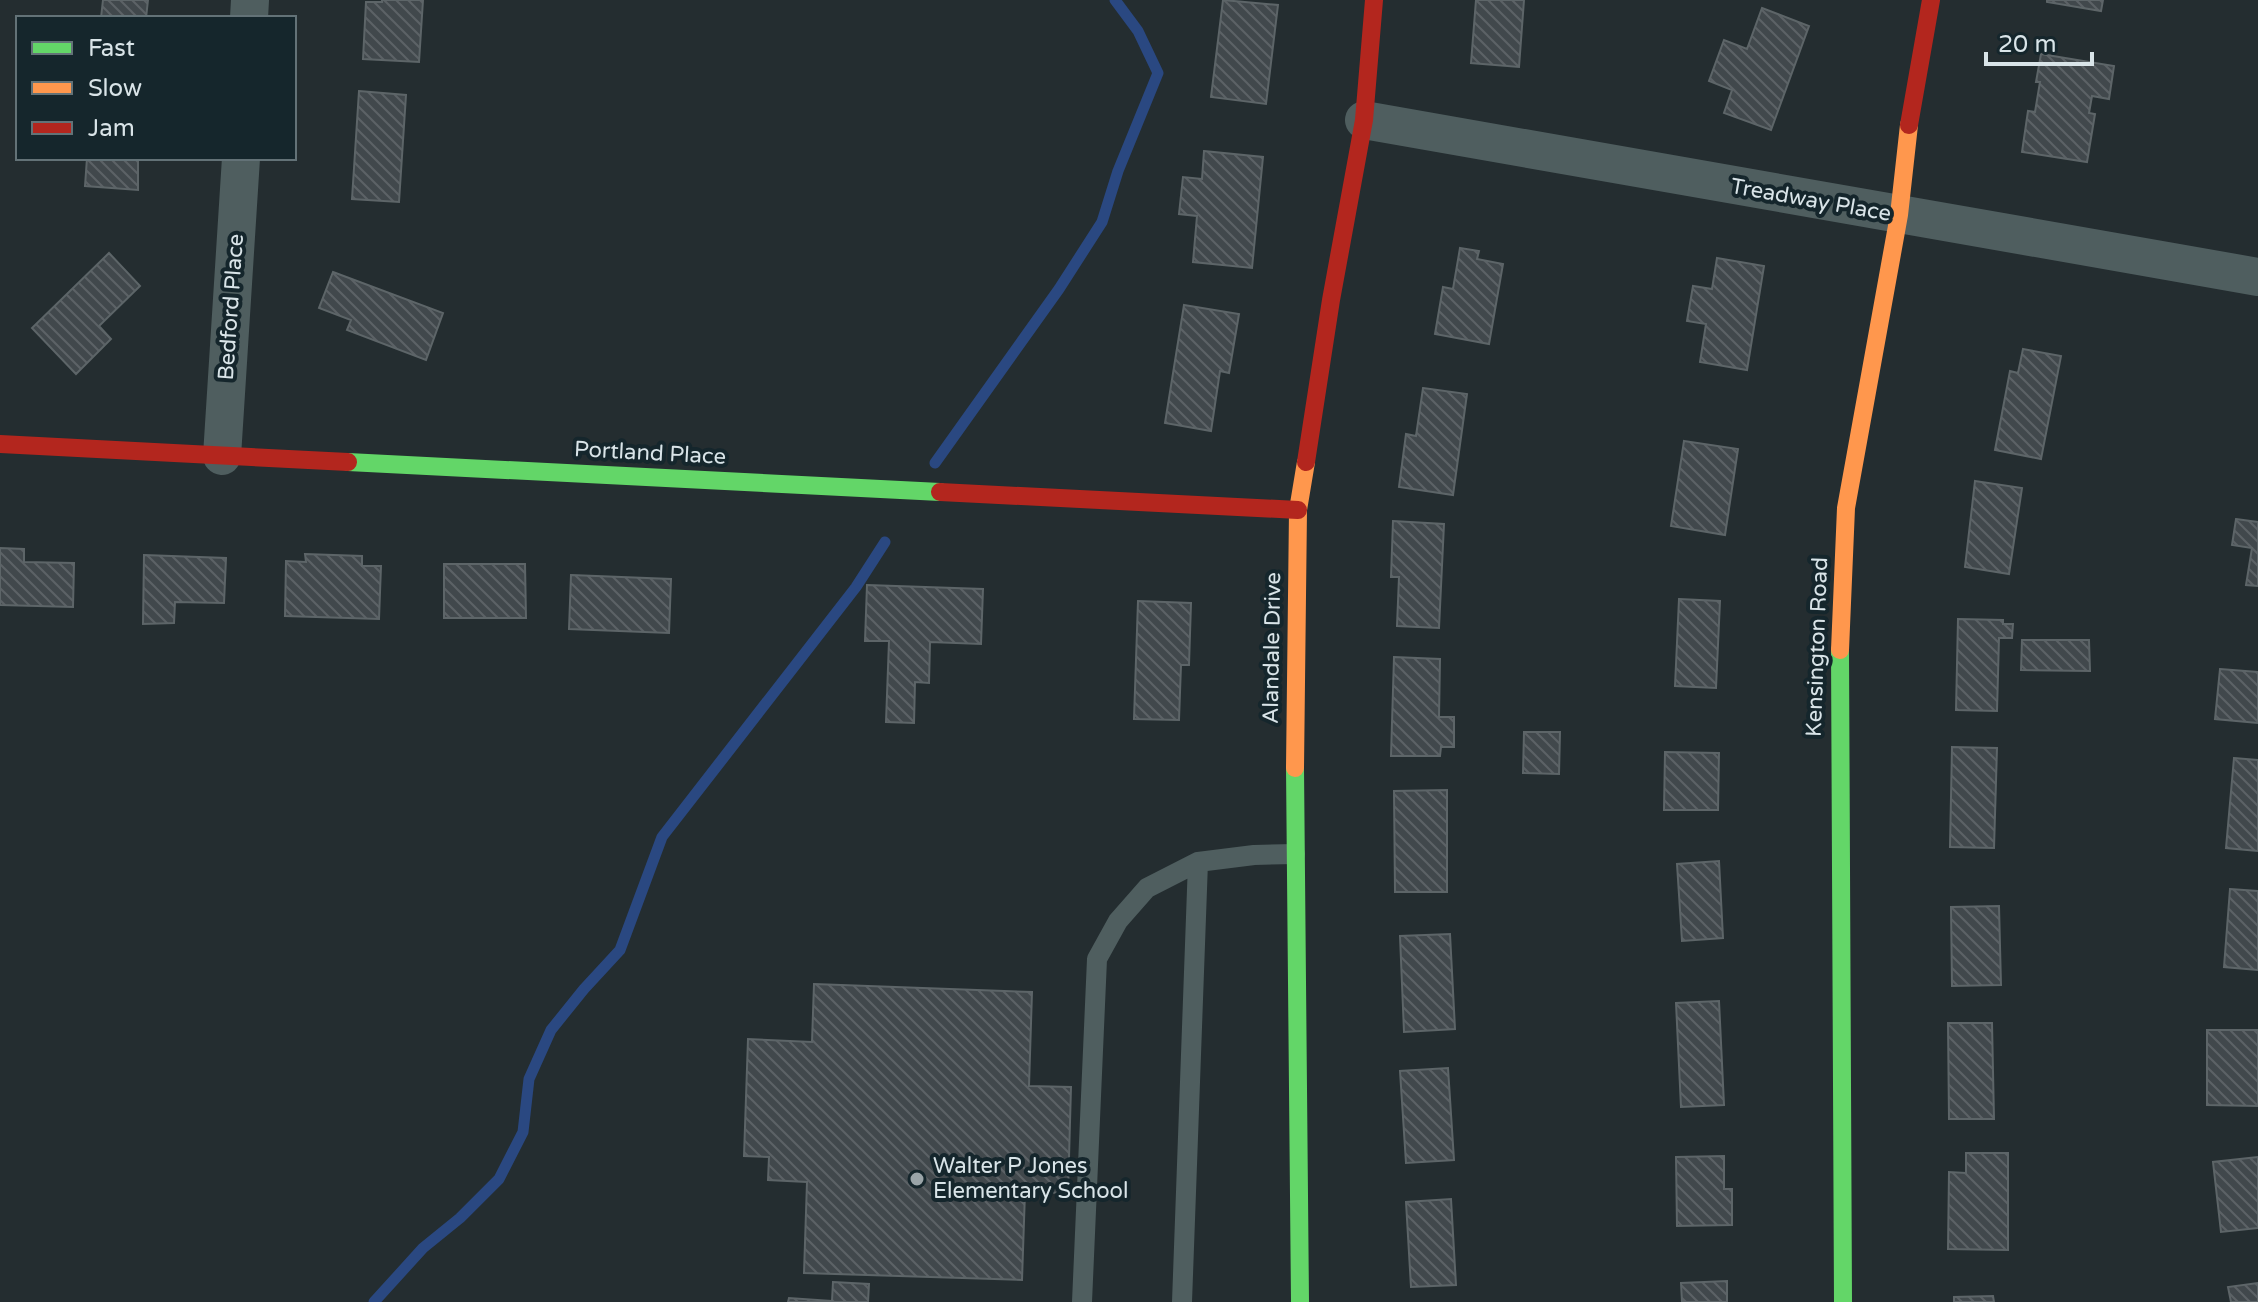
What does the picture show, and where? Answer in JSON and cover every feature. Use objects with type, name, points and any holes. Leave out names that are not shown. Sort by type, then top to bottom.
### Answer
[{"type":"street","name":"Alandale Drive","points":[[1300,1302],[1295,854],[1298,510],[1331,300],[1364,120],[1374,0]]},
{"type":"street","name":"Kensington Road","points":[[1843,1302],[1838,684],[1845,523],[1899,215],[1907,136],[1931,0]]},
{"type":"street","name":"Treadway Place","points":[[1364,120],[2258,277]]},
{"type":"street","name":"Bedford Place","points":[[222,456],[241,160]]},
{"type":"street","name":"Portland Place","points":[[0,444],[1298,510]]},
{"type":"lane","points":[[1082,1302],[1097,959],[1118,921],[1147,888],[1198,862],[1295,854]]},
{"type":"lane","points":[[1182,1302],[1198,862]]},
{"type":"building","points":[[103,0],[148,0],[146,16],[101,16]]},
{"type":"building","points":[[423,0],[419,62],[363,59],[366,2]]},
{"type":"building","points":[[1223,0],[1278,5],[1266,104],[1211,97]]},
{"type":"building","points":[[1476,0],[1524,0],[1519,67],[1471,63]]},
{"type":"building","points":[[2047,0],[2103,0],[2101,11]]},
{"type":"building","points":[[1762,8],[1809,26],[1771,130],[1724,113],[1732,90],[1709,81],[1724,40],[1747,49]]},
{"type":"building","points":[[2041,54],[2114,66],[2109,99],[2092,96],[2089,113],[2095,114],[2087,162],[2022,152],[2028,111],[2035,112]]},
{"type":"building","points":[[359,91],[406,95],[399,202],[352,199]]},
{"type":"building","points":[[1204,151],[1263,157],[1252,268],[1193,262],[1197,216],[1179,214],[1183,177],[1202,179]]},
{"type":"building","points":[[87,160],[138,160],[138,190],[85,186]]},
{"type":"building","points":[[1460,248],[1479,251],[1477,259],[1503,264],[1489,344],[1435,334],[1443,287],[1453,289]]},
{"type":"building","points":[[109,253],[140,286],[99,326],[111,339],[76,374],[32,328]]},
{"type":"building","points":[[1717,258],[1764,266],[1747,370],[1700,362],[1706,324],[1687,321],[1693,286],[1712,289]]},
{"type":"building","points":[[333,272],[443,313],[426,360],[347,330],[351,320],[319,308]]},
{"type":"building","points":[[1184,305],[1239,314],[1229,373],[1220,371],[1211,431],[1165,423]]},
{"type":"building","points":[[2023,349],[2061,356],[2041,459],[1995,450],[2010,371],[2018,373]]},
{"type":"building","points":[[1423,388],[1467,394],[1453,495],[1399,487],[1406,434],[1416,436]]},
{"type":"building","points":[[1684,441],[1738,449],[1725,535],[1671,526]]},
{"type":"building","points":[[1975,481],[2022,488],[2009,574],[1965,567]]},
{"type":"building","points":[[2236,519],[2258,522],[2258,586],[2246,585],[2252,548],[2232,545]]},
{"type":"building","points":[[1393,521],[1444,524],[1439,628],[1397,626],[1399,577],[1391,577]]},
{"type":"building","points":[[0,548],[24,549],[24,562],[74,563],[73,607],[0,605]]},
{"type":"building","points":[[305,554],[362,556],[362,566],[381,566],[379,619],[285,616],[286,561],[306,562]]},
{"type":"building","points":[[144,555],[226,558],[224,603],[175,602],[174,623],[143,624]]},
{"type":"building","points":[[444,564],[525,564],[526,618],[444,618]]},
{"type":"building","points":[[571,575],[671,579],[669,633],[569,629]]},
{"type":"building","points":[[867,585],[983,589],[981,644],[930,642],[929,683],[915,682],[914,723],[886,722],[889,641],[865,641]]},
{"type":"building","points":[[1679,599],[1720,601],[1716,688],[1675,686]]},
{"type":"building","points":[[1138,601],[1191,603],[1189,665],[1181,665],[1179,720],[1134,719]]},
{"type":"building","points":[[1958,619],[2003,620],[2003,624],[2013,624],[2012,638],[1999,638],[1997,711],[1956,710]]},
{"type":"building","points":[[2022,640],[2089,640],[2090,671],[2021,670]]},
{"type":"building","points":[[1394,657],[1440,659],[1439,717],[1454,717],[1454,747],[1441,747],[1440,756],[1391,756]]},
{"type":"building","points":[[2220,669],[2258,672],[2258,723],[2215,719]]},
{"type":"building","points":[[1524,732],[1560,732],[1559,774],[1523,773]]},
{"type":"building","points":[[1952,747],[1997,748],[1994,848],[1950,847]]},
{"type":"building","points":[[1665,752],[1719,753],[1718,810],[1664,810]]},
{"type":"building","points":[[2234,758],[2258,760],[2258,851],[2226,848]]},
{"type":"building","points":[[1447,790],[1447,892],[1395,892],[1394,791]]},
{"type":"building","points":[[1719,861],[1723,938],[1682,941],[1677,864]]},
{"type":"building","points":[[2230,889],[2258,891],[2258,970],[2224,967]]},
{"type":"building","points":[[1999,906],[2001,985],[1952,986],[1951,907]]},
{"type":"building","points":[[1450,934],[1455,1029],[1404,1032],[1400,936]]},
{"type":"building","points":[[814,984],[1032,992],[1029,1086],[1071,1087],[1068,1193],[1025,1192],[1022,1280],[804,1273],[807,1182],[768,1180],[769,1157],[744,1156],[748,1039],[812,1042]]},
{"type":"building","points":[[1719,1001],[1724,1105],[1681,1107],[1676,1003]]},
{"type":"building","points":[[1948,1023],[1992,1023],[1994,1119],[1949,1119]]},
{"type":"building","points":[[2207,1030],[2258,1030],[2258,1106],[2207,1105]]},
{"type":"building","points":[[1448,1068],[1454,1160],[1406,1163],[1400,1071]]},
{"type":"building","points":[[1966,1153],[2008,1153],[2008,1250],[1948,1249],[1949,1172],[1966,1173]]},
{"type":"building","points":[[1724,1156],[1724,1189],[1732,1189],[1732,1225],[1677,1226],[1676,1157]]},
{"type":"building","points":[[2258,1157],[2258,1228],[2221,1232],[2213,1162]]},
{"type":"building","points":[[1451,1199],[1456,1285],[1411,1287],[1406,1202]]},
{"type":"building","points":[[1727,1281],[1727,1302],[1682,1302],[1681,1283]]},
{"type":"building","points":[[833,1282],[869,1284],[868,1302],[788,1302],[789,1298],[832,1301]]},
{"type":"building","points":[[2258,1283],[2258,1302],[2231,1302],[2228,1287]]},
{"type":"building","points":[[1993,1296],[1994,1302],[1954,1302],[1954,1297]]},
{"type":"waterway","points":[[935,463],[1059,289],[1102,222],[1118,171],[1158,73],[1138,31],[1115,0]]},
{"type":"waterway","points":[[374,1302],[423,1248],[460,1218],[499,1179],[523,1132],[529,1079],[551,1030],[620,950],[662,837],[856,587],[885,542]]},
{"type":"traffic: fast","points":[[348,462],[940,492]]},
{"type":"traffic: fast","points":[[1840,650],[1843,1302]]},
{"type":"traffic: fast","points":[[1295,768],[1300,1302]]},
{"type":"traffic: slow","points":[[1840,650],[1846,508],[1899,215],[1909,125]]},
{"type":"traffic: slow","points":[[1295,768],[1298,510],[1306,462]]},
{"type":"traffic: jam","points":[[1306,462],[1331,300],[1364,120],[1374,0]]},
{"type":"traffic: jam","points":[[1909,125],[1931,0]]},
{"type":"traffic: jam","points":[[0,444],[348,462]]},
{"type":"traffic: jam","points":[[940,492],[1298,510]]},
{"type":"place","name":"Walter P Jones Elementary School","points":[[917,1179]]}]
